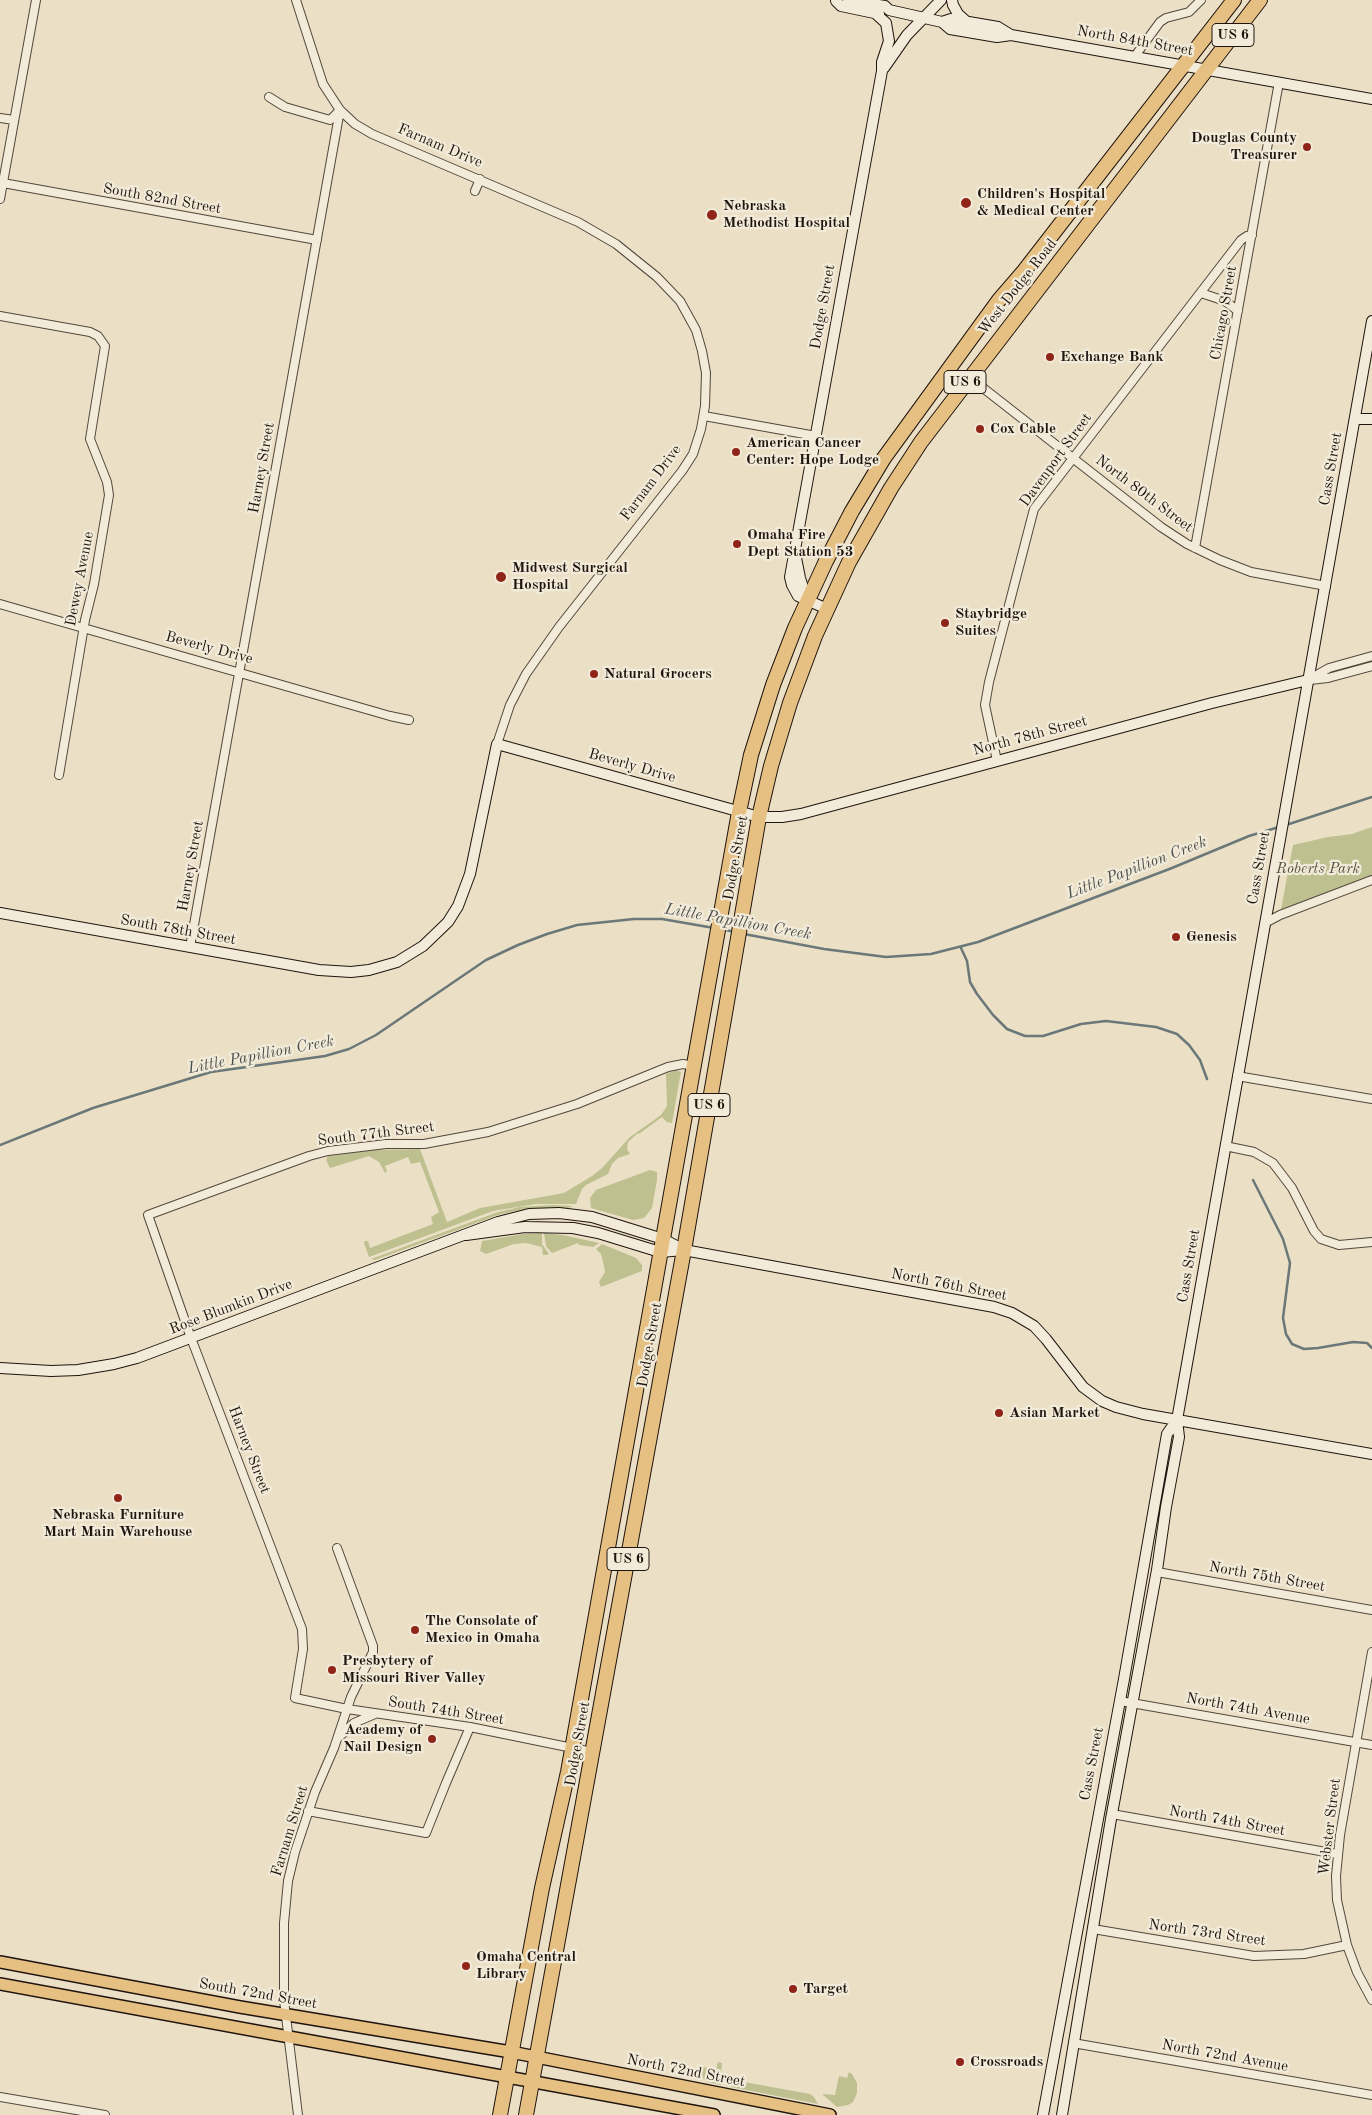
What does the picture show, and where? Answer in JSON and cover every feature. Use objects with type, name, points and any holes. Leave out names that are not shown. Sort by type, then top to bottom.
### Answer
[{"type":"highway","name":"West Dodge Road","points":[[807,600],[852,511],[900,434],[999,300],[1024,271],[1234,0]]},
{"type":"highway","name":"West Dodge Road","points":[[827,609],[849,562],[891,488],[921,442],[1260,0]]},
{"type":"highway","name":"Dodge Street","points":[[500,2115],[542,1888],[572,1748],[739,812],[750,761],[767,700],[807,600]]},
{"type":"highway","name":"Dodge Street","points":[[526,2115],[684,1250],[759,817],[787,711],[808,653],[827,609]]},
{"type":"main road","points":[[835,0],[841,6],[875,13],[884,14],[889,10]]},
{"type":"main road","name":"North 84th Street","points":[[848,0],[885,6],[889,10],[942,22],[950,29],[997,37],[1011,35],[1372,99]]},
{"type":"main road","name":"Dodge Street","points":[[882,71],[895,50],[941,0]]},
{"type":"main road","points":[[952,0],[952,4],[958,14],[967,22]]},
{"type":"main road","name":"Dodge Street","points":[[807,600],[798,572],[796,549],[882,71],[882,62],[889,41],[889,32],[886,24],[875,13]]},
{"type":"main road","name":"North 84th Street","points":[[942,22],[951,19],[998,27],[1011,35]]},
{"type":"main road","name":"Cass Street","points":[[1062,2115],[1112,1814],[1157,1572],[1179,1437],[1177,1420],[1372,320]]},
{"type":"main road","points":[[1355,419],[1372,419]]},
{"type":"main road","points":[[807,600],[827,609]]},
{"type":"main road","name":"North 78th Street","points":[[759,817],[782,817],[801,814],[1212,703],[1308,680]]},
{"type":"main road","name":"Beverly Drive","points":[[497,744],[759,817]]},
{"type":"main road","name":"Farnam Drive","points":[[351,972],[379,968],[406,957],[436,935],[448,922],[458,906],[470,874],[497,744]]},
{"type":"main road","name":"South 78th Street","points":[[0,913],[319,970],[351,972]]},
{"type":"main road","name":"Rose Blumkin Drive","points":[[0,1368],[51,1371],[90,1369],[137,1358],[466,1235],[525,1227],[565,1227],[662,1246]]},
{"type":"main road","name":"North 76th Street","points":[[662,1246],[986,1305],[1008,1311],[1037,1329],[1077,1381],[1098,1398],[1130,1411],[1372,1454]]},
{"type":"main road","name":"Cass Street","points":[[1043,2115],[1120,1701],[1167,1434],[1177,1420]]},
{"type":"main road","name":"South 72nd Street","points":[[0,1962],[536,2057]]},
{"type":"main road","points":[[0,1984],[714,2115]]},
{"type":"main road","name":"North 72nd Street","points":[[536,2057],[830,2115]]},
{"type":"street","points":[[0,199],[36,0]]},
{"type":"street","points":[[269,97],[285,107],[330,120],[340,110],[323,84],[296,0]]},
{"type":"street","points":[[1136,56],[1160,22],[1166,18],[1186,14],[1201,0]]},
{"type":"street","name":"Chicago Street","points":[[1195,548],[1279,82]]},
{"type":"street","name":"Farnam Drive","points":[[340,110],[355,124],[372,134],[480,179],[597,232],[636,259],[670,289],[690,316],[702,351],[706,386],[704,416],[697,444],[688,464],[564,620],[526,674],[510,705],[497,744]]},
{"type":"street","name":"Harney Street","points":[[190,947],[340,110]]},
{"type":"street","points":[[0,118],[14,120]]},
{"type":"street","points":[[475,191],[480,179]]},
{"type":"street","name":"South 82nd Street","points":[[3,183],[317,240]]},
{"type":"street","name":"Davenport Street","points":[[997,760],[985,705],[993,666],[1032,513],[1241,240],[1252,235]]},
{"type":"street","points":[[1201,293],[1225,301],[1238,311]]},
{"type":"street","name":"Dewey Avenue","points":[[0,316],[90,332],[103,341],[106,350],[90,438],[107,482],[109,496],[84,629],[60,775]]},
{"type":"street","name":"North 80th Street","points":[[969,378],[1161,527],[1195,548],[1230,564],[1257,573],[1326,586]]},
{"type":"street","points":[[704,416],[816,436]]},
{"type":"street","name":"Beverly Drive","points":[[0,604],[390,716],[410,720]]},
{"type":"street","points":[[1308,680],[1329,668],[1372,656]]},
{"type":"street","points":[[1308,680],[1328,678],[1372,666]]},
{"type":"street","points":[[1264,923],[1286,912],[1372,880]]},
{"type":"street","name":"South 77th Street","points":[[148,1215],[309,1156],[328,1151],[386,1144],[424,1144],[488,1132],[577,1104],[668,1067],[683,1064],[694,1066]]},
{"type":"street","points":[[1237,1076],[1372,1099]]},
{"type":"street","points":[[1225,1146],[1246,1149],[1273,1163],[1292,1188],[1321,1239],[1339,1245],[1372,1242]]},
{"type":"street","name":"Harney Street","points":[[148,1215],[191,1338],[302,1629],[303,1649],[295,1698]]},
{"type":"street","name":"Farnam Street","points":[[298,2115],[285,2014],[283,1964],[286,1897],[292,1862],[308,1811],[347,1709],[373,1652],[366,1627],[337,1548]]},
{"type":"street","name":"North 75th Street","points":[[1157,1572],[1372,1610]]},
{"type":"street","name":"Webster Street","points":[[1372,1652],[1337,1854],[1337,1900],[1347,1945],[1357,1972],[1372,2000]]},
{"type":"street","name":"South 74th Street","points":[[295,1698],[377,1714],[470,1727],[592,1752]]},
{"type":"street","name":"North 74th Avenue","points":[[1120,1701],[1372,1745]]},
{"type":"street","points":[[336,1740],[354,1723],[377,1714]]},
{"type":"street","points":[[308,1811],[426,1833],[470,1727]]},
{"type":"street","name":"North 74th Street","points":[[1112,1814],[1337,1854]]},
{"type":"street","name":"North 73rd Street","points":[[1093,1929],[1254,1956],[1304,1954],[1347,1945]]},
{"type":"street","name":"North 72nd Avenue","points":[[1073,2043],[1372,2095]]},
{"type":"street","points":[[0,2096],[105,2115]]},
{"type":"green space","name":"Roberts Park","points":[[1372,827],[1372,880],[1280,915],[1293,845],[1352,834]]},
{"type":"green space","points":[[676,1070],[681,1072],[672,1123],[667,1122],[662,1117],[638,1133],[628,1142],[627,1149],[630,1154],[618,1158],[612,1164],[608,1174],[586,1185],[582,1189],[576,1204],[536,1204],[493,1211],[369,1257],[365,1241],[368,1241],[370,1248],[433,1224],[431,1217],[439,1212],[420,1162],[411,1164],[408,1157],[385,1166],[387,1171],[385,1173],[379,1162],[369,1156],[330,1168],[326,1160],[328,1156],[375,1150],[420,1149],[447,1222],[480,1208],[564,1193],[602,1168],[630,1137],[661,1115],[667,1106],[666,1074]]},
{"type":"green space","points":[[650,1170],[657,1172],[657,1180],[652,1208],[644,1218],[633,1220],[591,1208],[590,1198],[596,1190]]},
{"type":"green space","points":[[573,1206],[568,1208],[524,1209],[498,1215],[375,1260],[371,1259],[498,1212],[520,1207]]},
{"type":"green space","points":[[542,1233],[542,1244],[549,1254],[546,1255],[543,1255],[542,1247],[526,1243],[514,1244],[486,1254],[480,1251],[482,1241],[523,1234]]},
{"type":"green space","points":[[544,1233],[599,1243],[593,1247],[579,1245],[578,1243],[552,1253],[546,1246]]},
{"type":"green space","points":[[602,1244],[636,1258],[642,1265],[642,1271],[601,1287],[599,1282],[605,1272],[601,1254],[596,1249]]},
{"type":"green space","points":[[718,2062],[722,2063],[721,2074],[730,2076],[721,2085],[707,2082],[701,2073],[702,2067],[716,2069]]},
{"type":"green space","points":[[849,2072],[857,2083],[857,2093],[853,2102],[837,2107],[822,2094],[835,2095],[839,2076],[847,2078]]},
{"type":"green space","points":[[744,2082],[810,2094],[818,2104],[731,2087]]},
{"type":"waterway","name":"Little Papillion Creek","points":[[1286,825],[1372,797]]},
{"type":"waterway","name":"Little Papillion Creek","points":[[744,934],[824,949],[886,957],[931,954],[978,942],[1172,868],[1249,836],[1279,827]]},
{"type":"waterway","name":"Little Papillion Creek","points":[[0,1145],[93,1108],[211,1072],[325,1056],[349,1049],[376,1035],[486,960],[547,934],[577,925],[634,919],[662,919],[714,928]]},
{"type":"waterway","name":"Little Papillion Creek","points":[[722,929],[734,932]]},
{"type":"waterway","points":[[961,948],[967,961],[970,982],[993,1015],[1007,1029],[1025,1036],[1043,1036],[1081,1024],[1106,1021],[1156,1027],[1177,1034],[1189,1045],[1200,1060],[1207,1079]]},
{"type":"waterway","points":[[1253,1180],[1283,1239],[1290,1263],[1283,1318],[1286,1334],[1292,1344],[1304,1349],[1353,1342],[1367,1343],[1372,1348]]},
{"type":"place","name":"Douglas County Treasurer","points":[[1307,147]]},
{"type":"place","name":"Children's Hospital & Medical Center","points":[[966,203]]},
{"type":"place","name":"Nebraska Methodist Hospital","points":[[712,215]]},
{"type":"place","name":"Exchange Bank","points":[[1050,357]]},
{"type":"place","name":"Cox Cable","points":[[980,429]]},
{"type":"place","name":"American Cancer Center: Hope Lodge","points":[[736,452]]},
{"type":"place","name":"Omaha Fire Dept Station 53","points":[[737,544]]},
{"type":"place","name":"Midwest Surgical Hospital","points":[[501,577]]},
{"type":"place","name":"Staybridge Suites","points":[[945,623]]},
{"type":"place","name":"Natural Grocers","points":[[594,674]]},
{"type":"place","name":"Genesis","points":[[1176,937]]},
{"type":"place","name":"Asian Market","points":[[999,1413]]},
{"type":"place","name":"Nebraska Furniture Mart Main Warehouse","points":[[118,1498]]},
{"type":"place","name":"The Consolate of Mexico in Omaha","points":[[415,1630]]},
{"type":"place","name":"Presbytery of Missouri River Valley","points":[[332,1670]]},
{"type":"place","name":"Academy of Nail Design","points":[[432,1739]]},
{"type":"place","name":"Omaha Central Library","points":[[466,1966]]},
{"type":"place","name":"Target","points":[[793,1989]]},
{"type":"place","name":"Crossroads","points":[[960,2062]]}]
